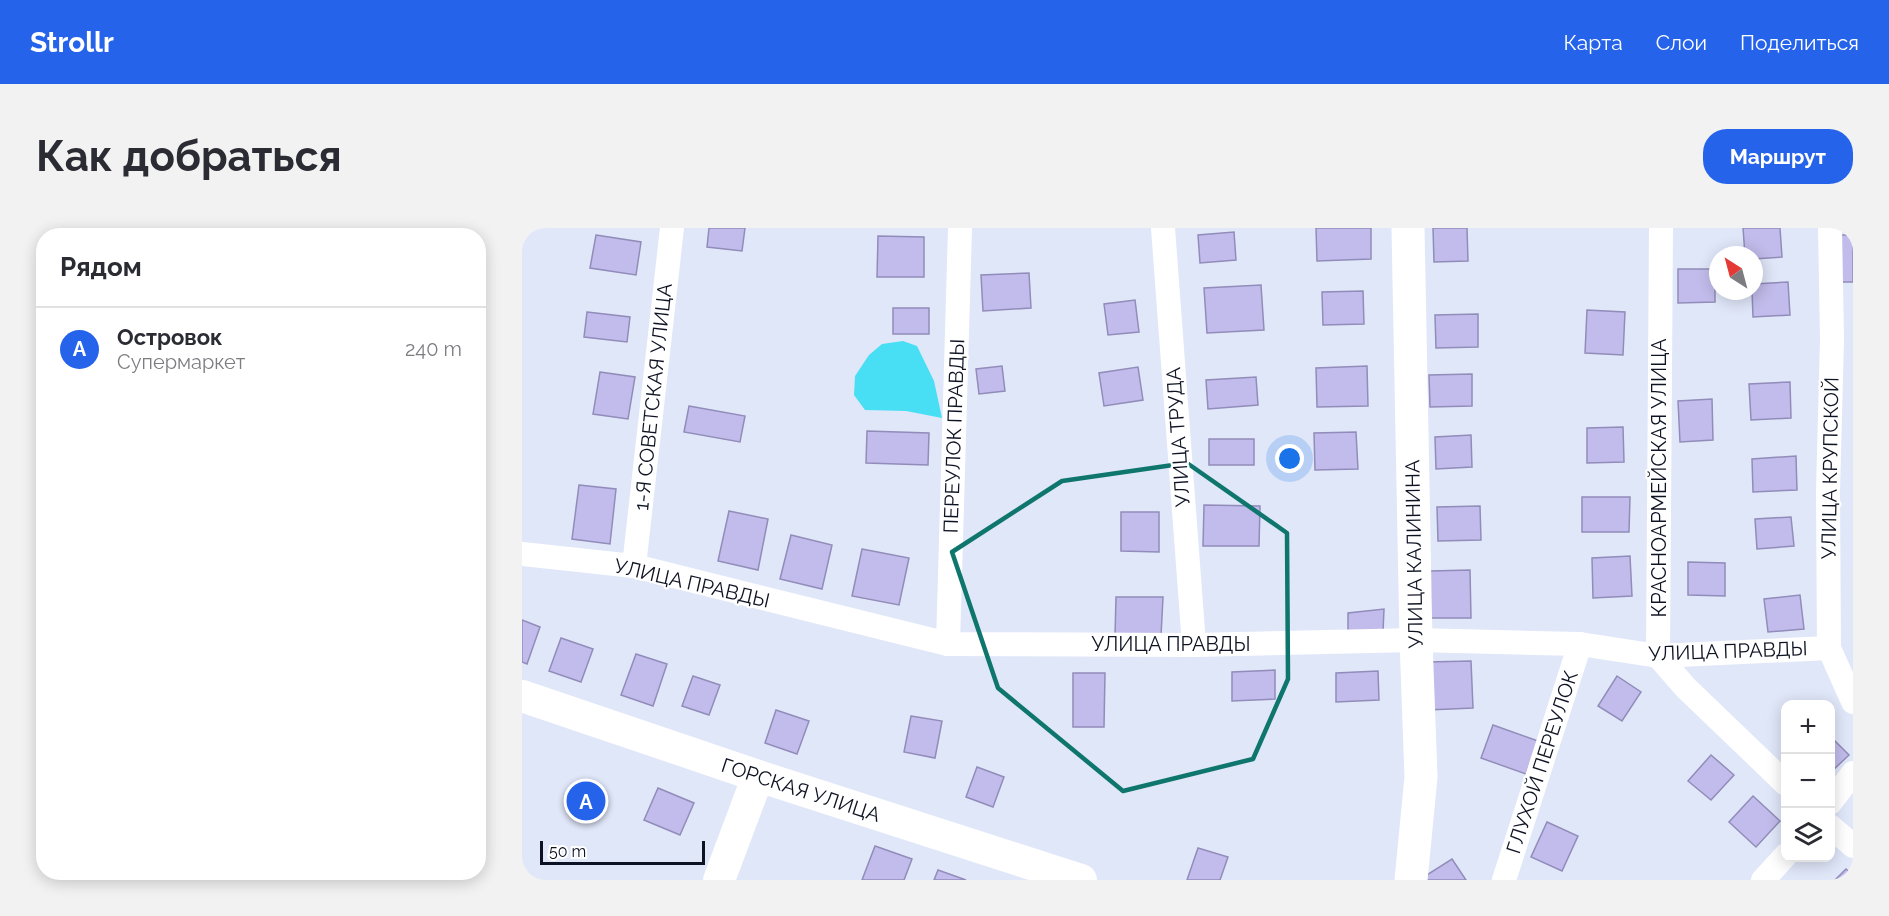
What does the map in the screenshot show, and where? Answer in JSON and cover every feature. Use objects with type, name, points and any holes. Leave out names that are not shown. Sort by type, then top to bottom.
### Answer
[{"type":"main road","name":"УЛИЦА КАЛИНИНА","points":[[1408,228],[1421,777],[1411,880]]},
{"type":"street","name":"1-Я СОВЕТСКАЯ УЛИЦА","points":[[634,566],[672,228]]},
{"type":"street","name":"ПЕРЕУЛОК ПРАВДЫ","points":[[948,644],[960,228]]},
{"type":"street","name":"УЛИЦА ТРУДА","points":[[1162,228],[1194,645]]},
{"type":"street","name":"КРАСНОАРМЕЙСКАЯ УЛИЦА","points":[[1658,656],[1661,228]]},
{"type":"street","name":"УЛИЦА КРУПСКОЙ","points":[[1830,228],[1843,339],[1828,491],[1829,648],[1853,702]]},
{"type":"street","name":"УЛИЦА ПРАВДЫ","points":[[522,554],[634,566],[948,644],[1194,645],[1416,640],[1580,645],[1658,656],[1829,648]]},
{"type":"street","name":"ГЛУХОЙ ПЕРЕУЛОК","points":[[1504,880],[1580,645]]},
{"type":"street","points":[[1658,656],[1686,688],[1781,780]]},
{"type":"street","name":"ГОРСКАЯ УЛИЦА","points":[[522,696],[758,777],[1081,880]]},
{"type":"street","points":[[1835,796],[1853,773]]},
{"type":"street","points":[[719,880],[758,777]]},
{"type":"street","points":[[1835,830],[1853,846]]},
{"type":"street","points":[[1762,880],[1781,859]]},
{"type":"highlighted area","points":[[1187,463],[1287,533],[1288,679],[1253,759],[1123,791],[998,688],[952,552],[1062,481]]},
{"type":"water","points":[[903,341],[917,346],[934,381],[942,418],[906,411],[865,410],[854,395],[855,376],[869,355],[882,344]]},
{"type":"building","points":[[709,228],[745,228],[742,251],[707,247]]},
{"type":"building","points":[[1316,228],[1371,228],[1371,259],[1317,261]]},
{"type":"building","points":[[1433,228],[1467,228],[1468,261],[1434,262]]},
{"type":"building","points":[[1743,228],[1780,228],[1782,257],[1763,258],[1763,246],[1744,246]]},
{"type":"building","points":[[1234,232],[1236,260],[1200,263],[1198,235]]},
{"type":"building","points":[[596,235],[641,242],[636,275],[590,268]]},
{"type":"building","points":[[1841,235],[1853,235],[1853,282],[1840,282]]},
{"type":"building","points":[[878,236],[924,237],[924,277],[877,277]]},
{"type":"building","points":[[1678,269],[1709,269],[1709,300],[1715,300],[1715,302],[1678,303]]},
{"type":"building","points":[[1029,273],[1031,308],[983,311],[981,275]]},
{"type":"building","points":[[1788,282],[1790,315],[1753,317],[1752,300],[1763,300],[1763,283]]},
{"type":"building","points":[[1261,285],[1264,330],[1207,333],[1204,288]]},
{"type":"building","points":[[1363,291],[1364,324],[1323,325],[1322,292]]},
{"type":"building","points":[[1135,300],[1139,332],[1108,335],[1104,304]]},
{"type":"building","points":[[893,308],[929,308],[929,334],[893,334]]},
{"type":"building","points":[[1587,310],[1625,312],[1623,355],[1585,353]]},
{"type":"building","points":[[587,312],[630,317],[627,342],[584,337]]},
{"type":"building","points":[[1478,314],[1478,347],[1436,348],[1435,315]]},
{"type":"building","points":[[1002,366],[1005,391],[979,394],[976,369]]},
{"type":"building","points":[[1367,366],[1368,406],[1317,407],[1316,368]]},
{"type":"building","points":[[1138,367],[1143,400],[1104,406],[1099,373]]},
{"type":"building","points":[[600,372],[635,377],[628,419],[593,414]]},
{"type":"building","points":[[1472,374],[1472,406],[1430,407],[1429,375]]},
{"type":"building","points":[[1256,377],[1258,405],[1208,409],[1206,380]]},
{"type":"building","points":[[1790,382],[1791,418],[1751,420],[1749,384]]},
{"type":"building","points":[[1712,399],[1713,440],[1680,442],[1678,401]]},
{"type":"building","points":[[689,406],[745,416],[740,442],[684,432]]},
{"type":"building","points":[[1623,427],[1624,462],[1587,463],[1587,428]]},
{"type":"building","points":[[867,431],[929,433],[928,465],[866,463]]},
{"type":"building","points":[[1356,432],[1358,469],[1315,470],[1314,433]]},
{"type":"building","points":[[1471,435],[1472,467],[1436,469],[1435,437]]},
{"type":"building","points":[[1209,439],[1254,439],[1254,465],[1209,465]]},
{"type":"building","points":[[1796,456],[1797,490],[1753,492],[1752,459]]},
{"type":"building","points":[[579,485],[616,489],[610,544],[572,539]]},
{"type":"building","points":[[1582,497],[1630,497],[1629,532],[1582,532]]},
{"type":"building","points":[[1204,505],[1260,506],[1259,546],[1203,546]]},
{"type":"building","points":[[1480,506],[1481,540],[1438,541],[1437,507]]},
{"type":"building","points":[[729,511],[768,519],[758,570],[718,561]]},
{"type":"building","points":[[1121,512],[1159,512],[1159,552],[1121,551]]},
{"type":"building","points":[[1791,517],[1794,546],[1757,549],[1755,519]]},
{"type":"building","points":[[791,535],[832,545],[822,589],[780,579]]},
{"type":"building","points":[[862,549],[909,558],[899,605],[852,596]]},
{"type":"building","points":[[1630,556],[1632,596],[1593,598],[1592,558]]},
{"type":"building","points":[[1688,562],[1725,563],[1725,596],[1688,595]]},
{"type":"building","points":[[1470,570],[1471,618],[1431,618],[1430,571]]},
{"type":"building","points":[[1800,595],[1804,629],[1768,632],[1764,599]]},
{"type":"building","points":[[1116,597],[1163,597],[1161,636],[1115,636]]},
{"type":"building","points":[[1384,609],[1383,632],[1348,635],[1348,613]]},
{"type":"building","points":[[522,620],[540,627],[527,664],[522,662]]},
{"type":"building","points":[[561,638],[593,649],[581,682],[549,671]]},
{"type":"building","points":[[636,654],[667,664],[653,706],[621,695]]},
{"type":"building","points":[[1471,661],[1473,708],[1428,710],[1427,662]]},
{"type":"building","points":[[1275,670],[1275,699],[1232,701],[1232,672]]},
{"type":"building","points":[[1378,671],[1379,700],[1336,702],[1336,673]]},
{"type":"building","points":[[1073,673],[1105,673],[1104,727],[1073,727]]},
{"type":"building","points":[[693,676],[720,685],[709,715],[682,706]]},
{"type":"building","points":[[1617,676],[1641,692],[1622,721],[1598,706]]},
{"type":"building","points":[[776,710],[809,721],[797,754],[765,743]]},
{"type":"building","points":[[911,716],[942,721],[935,758],[904,752]]},
{"type":"building","points":[[1493,725],[1538,741],[1526,774],[1481,758]]},
{"type":"building","points":[[1835,741],[1849,755],[1835,768]]},
{"type":"building","points":[[1711,755],[1734,775],[1711,800],[1688,781]]},
{"type":"building","points":[[977,767],[1004,777],[993,807],[966,797]]},
{"type":"building","points":[[658,788],[694,803],[680,835],[644,820]]},
{"type":"building","points":[[1753,796],[1780,821],[1756,847],[1729,822]]},
{"type":"building","points":[[1547,822],[1578,836],[1562,871],[1531,857]]},
{"type":"building","points":[[875,846],[912,859],[904,880],[862,880]]},
{"type":"building","points":[[1198,848],[1228,857],[1220,880],[1187,880]]},
{"type":"building","points":[[1452,859],[1466,880],[1423,880],[1422,878]]},
{"type":"building","points":[[1846,869],[1853,875],[1853,880],[1835,880]]},
{"type":"building","points":[[938,870],[966,880],[934,880]]},
{"type":"place","name":"Островок","points":[[586,801]]}]
